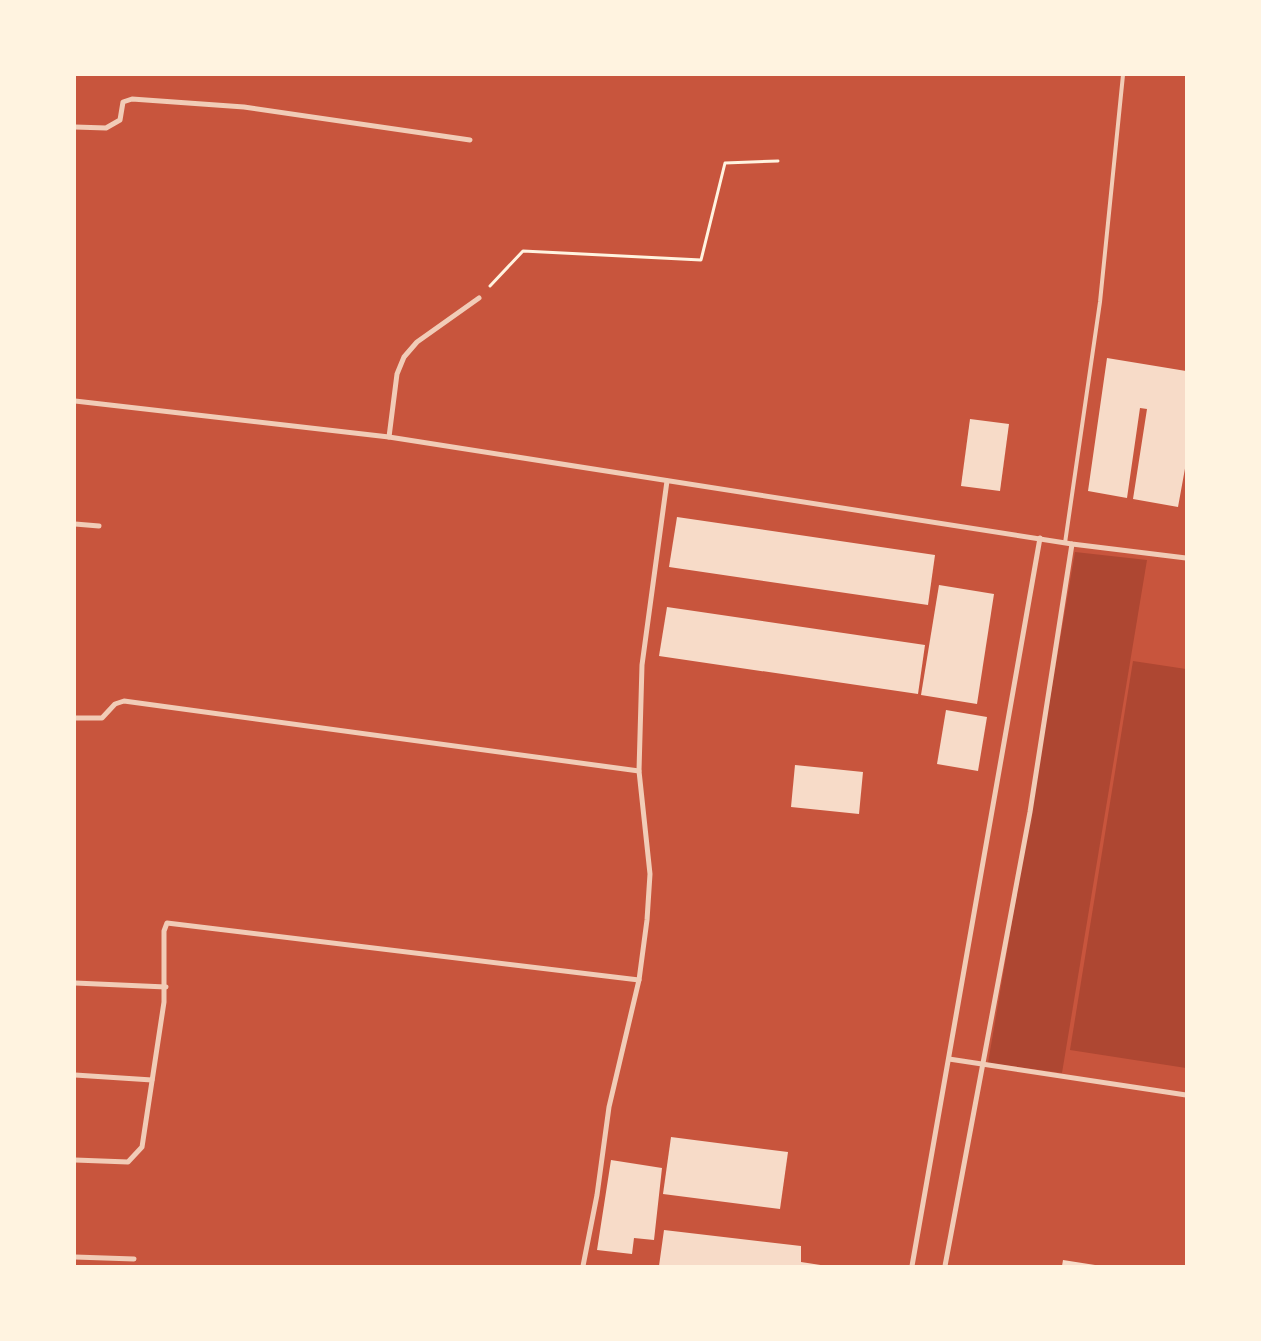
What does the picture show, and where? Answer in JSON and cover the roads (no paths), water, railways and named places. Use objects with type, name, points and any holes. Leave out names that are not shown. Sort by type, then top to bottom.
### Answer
[{"type":"street","points":[[75,127],[106,128],[120,120],[123,102],[132,100],[244,107],[470,140]]},
{"type":"street","points":[[389,437],[397,374],[404,357],[417,342],[480,298]]},
{"type":"street","points":[[75,401],[389,437],[1040,538],[1068,544],[1186,558]]},
{"type":"street","points":[[583,1266],[597,1195],[609,1107],[639,980],[647,920],[650,874],[639,771],[642,665],[667,480]]},
{"type":"street","points":[[75,524],[99,526]]},
{"type":"street","points":[[912,1266],[1040,538]]},
{"type":"street","points":[[944,1266],[984,1066],[1030,812],[1068,544]]},
{"type":"street","points":[[75,718],[102,718],[115,704],[124,701],[639,771]]},
{"type":"street","points":[[75,1160],[128,1162],[135,1157],[144,1140],[166,988],[164,931],[167,923],[639,980]]},
{"type":"street","points":[[75,983],[166,988]]},
{"type":"street","points":[[949,1059],[984,1066],[1186,1094]]},
{"type":"street","points":[[75,1075],[152,1080]]},
{"type":"street","points":[[75,1257],[134,1259]]},
{"type":"lane","points":[[1068,544],[1100,302],[1124,75]]}]
